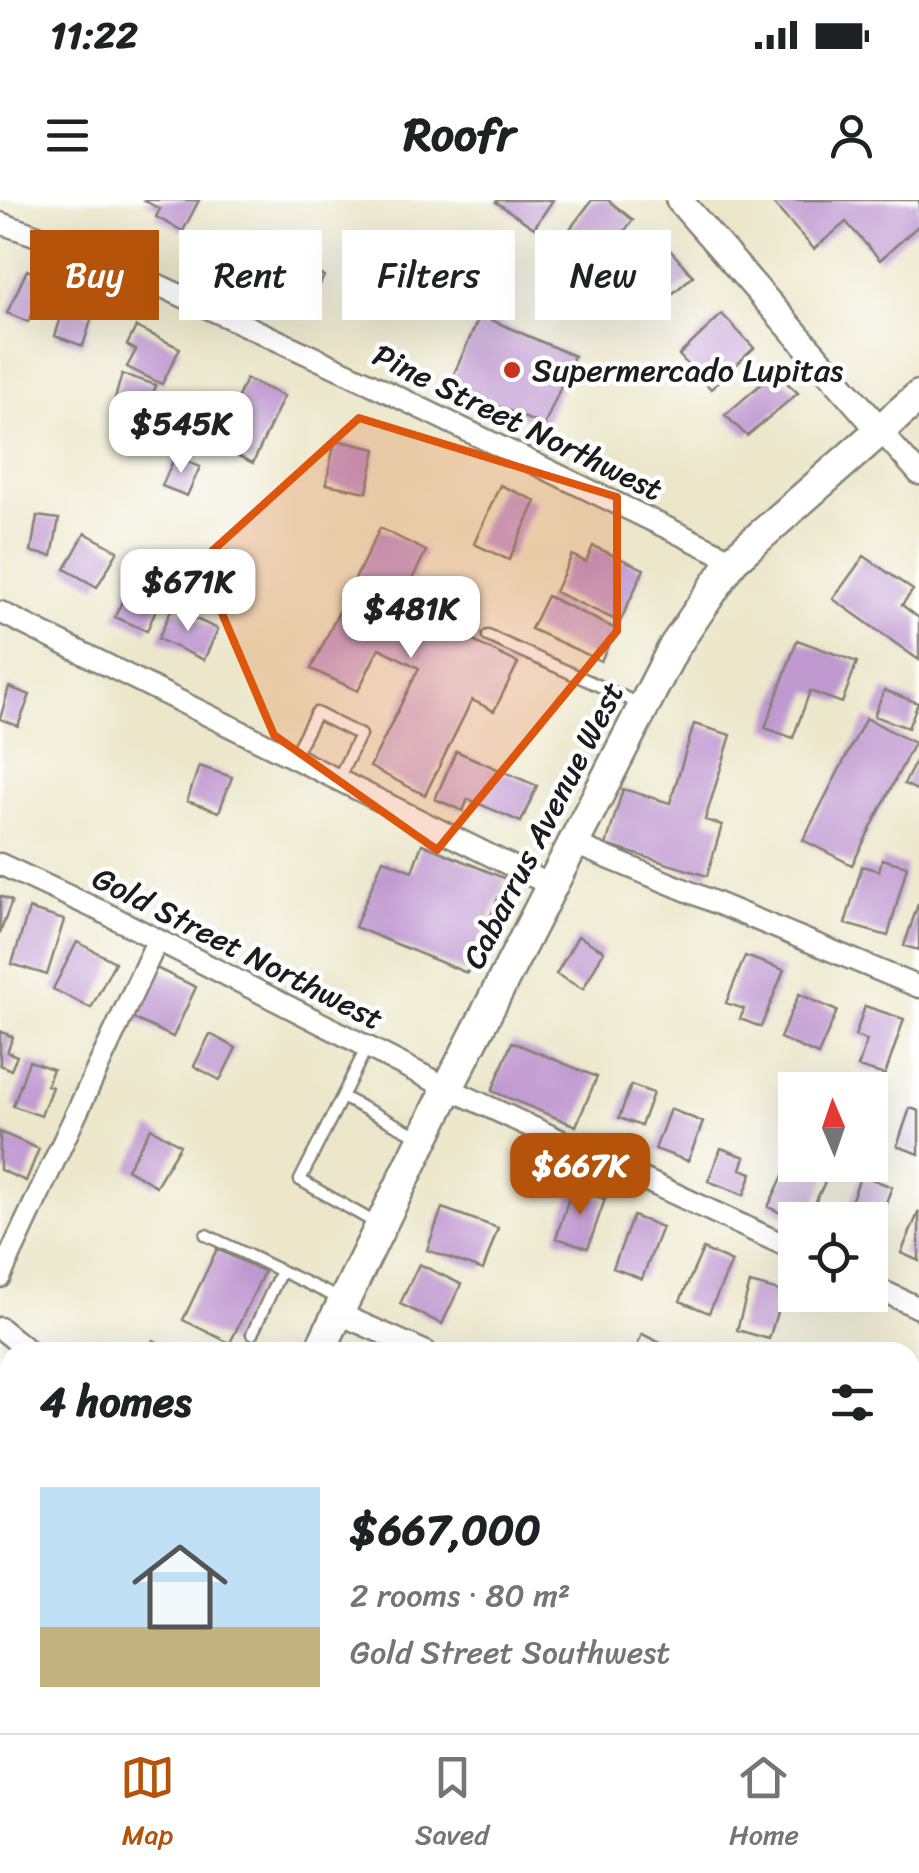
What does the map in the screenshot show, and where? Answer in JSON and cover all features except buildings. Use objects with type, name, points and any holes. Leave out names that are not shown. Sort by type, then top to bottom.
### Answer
[{"type":"main road","name":"Cabarrus Avenue West","points":[[323,1342],[550,885],[674,647],[733,560],[919,396]]},
{"type":"street","points":[[679,200],[919,474]]},
{"type":"street","name":"Pine Street Northwest","points":[[0,223],[113,264],[733,560]]},
{"type":"street","points":[[0,612],[550,885]]},
{"type":"street","points":[[572,843],[919,988]]},
{"type":"street","name":"Gold Street Northwest","points":[[0,864],[448,1088],[778,1242]]},
{"type":"street","points":[[0,1278],[157,941]]},
{"type":"street","points":[[888,1293],[919,1308]]},
{"type":"street","points":[[340,1306],[407,1342]]},
{"type":"lane","points":[[488,636],[643,706]]},
{"type":"lane","points":[[294,757],[316,713],[360,736],[338,779]]},
{"type":"lane","points":[[367,1047],[300,1180],[380,1226]]},
{"type":"lane","points":[[342,1096],[423,1138]]},
{"type":"lane","points":[[206,1235],[281,1271],[340,1306]]},
{"type":"lane","points":[[252,1334],[281,1271]]},
{"type":"highlighted area","points":[[359,418],[617,497],[617,631],[437,850],[274,735],[200,562]]},
{"type":"place","name":"Supermercado Lupitas","points":[[512,370]]}]
